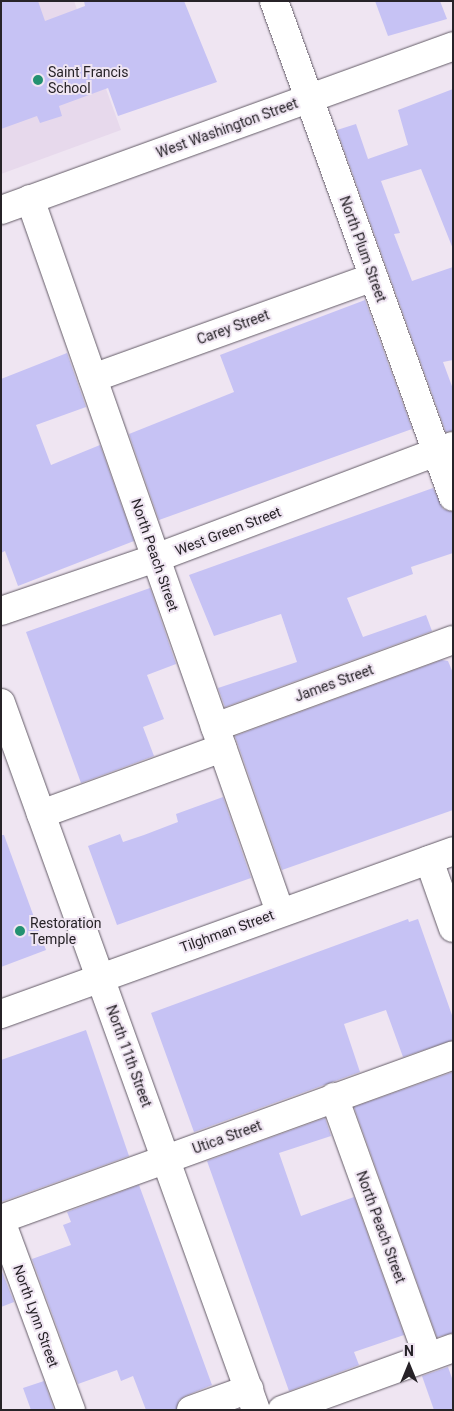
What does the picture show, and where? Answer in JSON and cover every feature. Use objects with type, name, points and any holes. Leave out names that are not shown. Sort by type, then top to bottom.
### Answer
[{"type":"street","name":"North Plum Street","points":[[274,1],[373,278],[445,449],[453,497]]},
{"type":"street","name":"West Washington Street","points":[[1,210],[453,46]]},
{"type":"street","name":"North Peach Street","points":[[30,199],[280,912]]},
{"type":"street","name":"Carey Street","points":[[93,378],[373,278]]},
{"type":"street","name":"West Green Street","points":[[1,611],[156,558],[445,449]]},
{"type":"street","name":"James Street","points":[[41,814],[219,737],[453,640]]},
{"type":"street","name":"North 11th Street","points":[[1,703],[252,1399]]},
{"type":"street","name":"Tilghman Street","points":[[1,1014],[280,912],[441,856]]},
{"type":"street","points":[[441,856],[453,928]]},
{"type":"street","name":"Utica Street","points":[[1,1220],[453,1055]]},
{"type":"street","name":"North Peach Street","points":[[334,1097],[440,1353]]},
{"type":"street","name":"North Lynn Street","points":[[1,1220],[71,1410]]},
{"type":"street","points":[[282,1410],[440,1353]]},
{"type":"street","points":[[192,1410],[252,1399]]},
{"type":"shaded area","points":[[1,1],[74,1],[121,130],[1,174]]},
{"type":"building","points":[[1,1],[38,1],[45,21],[85,6],[84,1],[184,1],[217,82],[118,116],[108,88],[59,106],[62,116],[40,123],[37,116],[1,129]]},
{"type":"building","points":[[375,1],[440,1],[447,19],[388,36]]},
{"type":"building","points":[[453,89],[453,249],[421,169],[381,181],[400,233],[394,234],[412,281],[453,267],[453,360],[443,362],[453,389],[453,431],[446,432],[337,130],[356,124],[368,159],[408,145],[398,110]]},
{"type":"building","points":[[365,300],[412,429],[159,520],[129,434],[234,392],[220,355]]},
{"type":"building","points":[[67,353],[86,407],[36,425],[51,465],[100,445],[134,541],[18,586],[5,551],[1,553],[1,379]]},
{"type":"building","points":[[433,488],[443,509],[453,512],[453,553],[411,567],[413,574],[347,598],[363,637],[426,615],[432,631],[225,707],[218,688],[297,662],[281,614],[214,636],[189,575]]},
{"type":"building","points":[[150,588],[176,664],[147,675],[164,719],[143,727],[154,756],[81,783],[26,632]]},
{"type":"building","points":[[442,660],[448,661],[453,673],[453,810],[282,870],[235,736]]},
{"type":"building","points":[[223,797],[251,878],[117,925],[88,846],[120,834],[123,842],[144,835],[178,822],[176,814]]},
{"type":"building","name":"Restoration Temple","points":[[1,835],[4,835],[46,950],[1,967]]},
{"type":"building","points":[[408,919],[409,922],[418,919],[453,1018],[453,1040],[403,1057],[386,1010],[344,1024],[360,1072],[194,1132],[151,1013]]},
{"type":"building","points":[[86,1030],[129,1156],[1,1202],[1,1060]]},
{"type":"building","points":[[453,1072],[453,1333],[437,1337],[354,1107]]},
{"type":"building","points":[[325,1118],[331,1136],[279,1153],[301,1216],[354,1197],[404,1335],[354,1352],[359,1365],[289,1391],[207,1161]]},
{"type":"building","points":[[139,1185],[212,1385],[179,1400],[176,1410],[146,1410],[133,1376],[121,1381],[117,1370],[78,1384],[32,1259],[71,1245],[63,1225],[71,1222],[67,1212]]},
{"type":"building","points":[[1,1269],[14,1302],[1,1307]]},
{"type":"building","points":[[448,1367],[453,1381],[453,1410],[434,1410],[422,1376]]},
{"type":"building","points":[[44,1381],[54,1410],[31,1410],[23,1388]]},
{"type":"place","name":"Saint Francis School","points":[[38,80]]},
{"type":"place","name":"Restoration Temple","points":[[20,931]]}]
